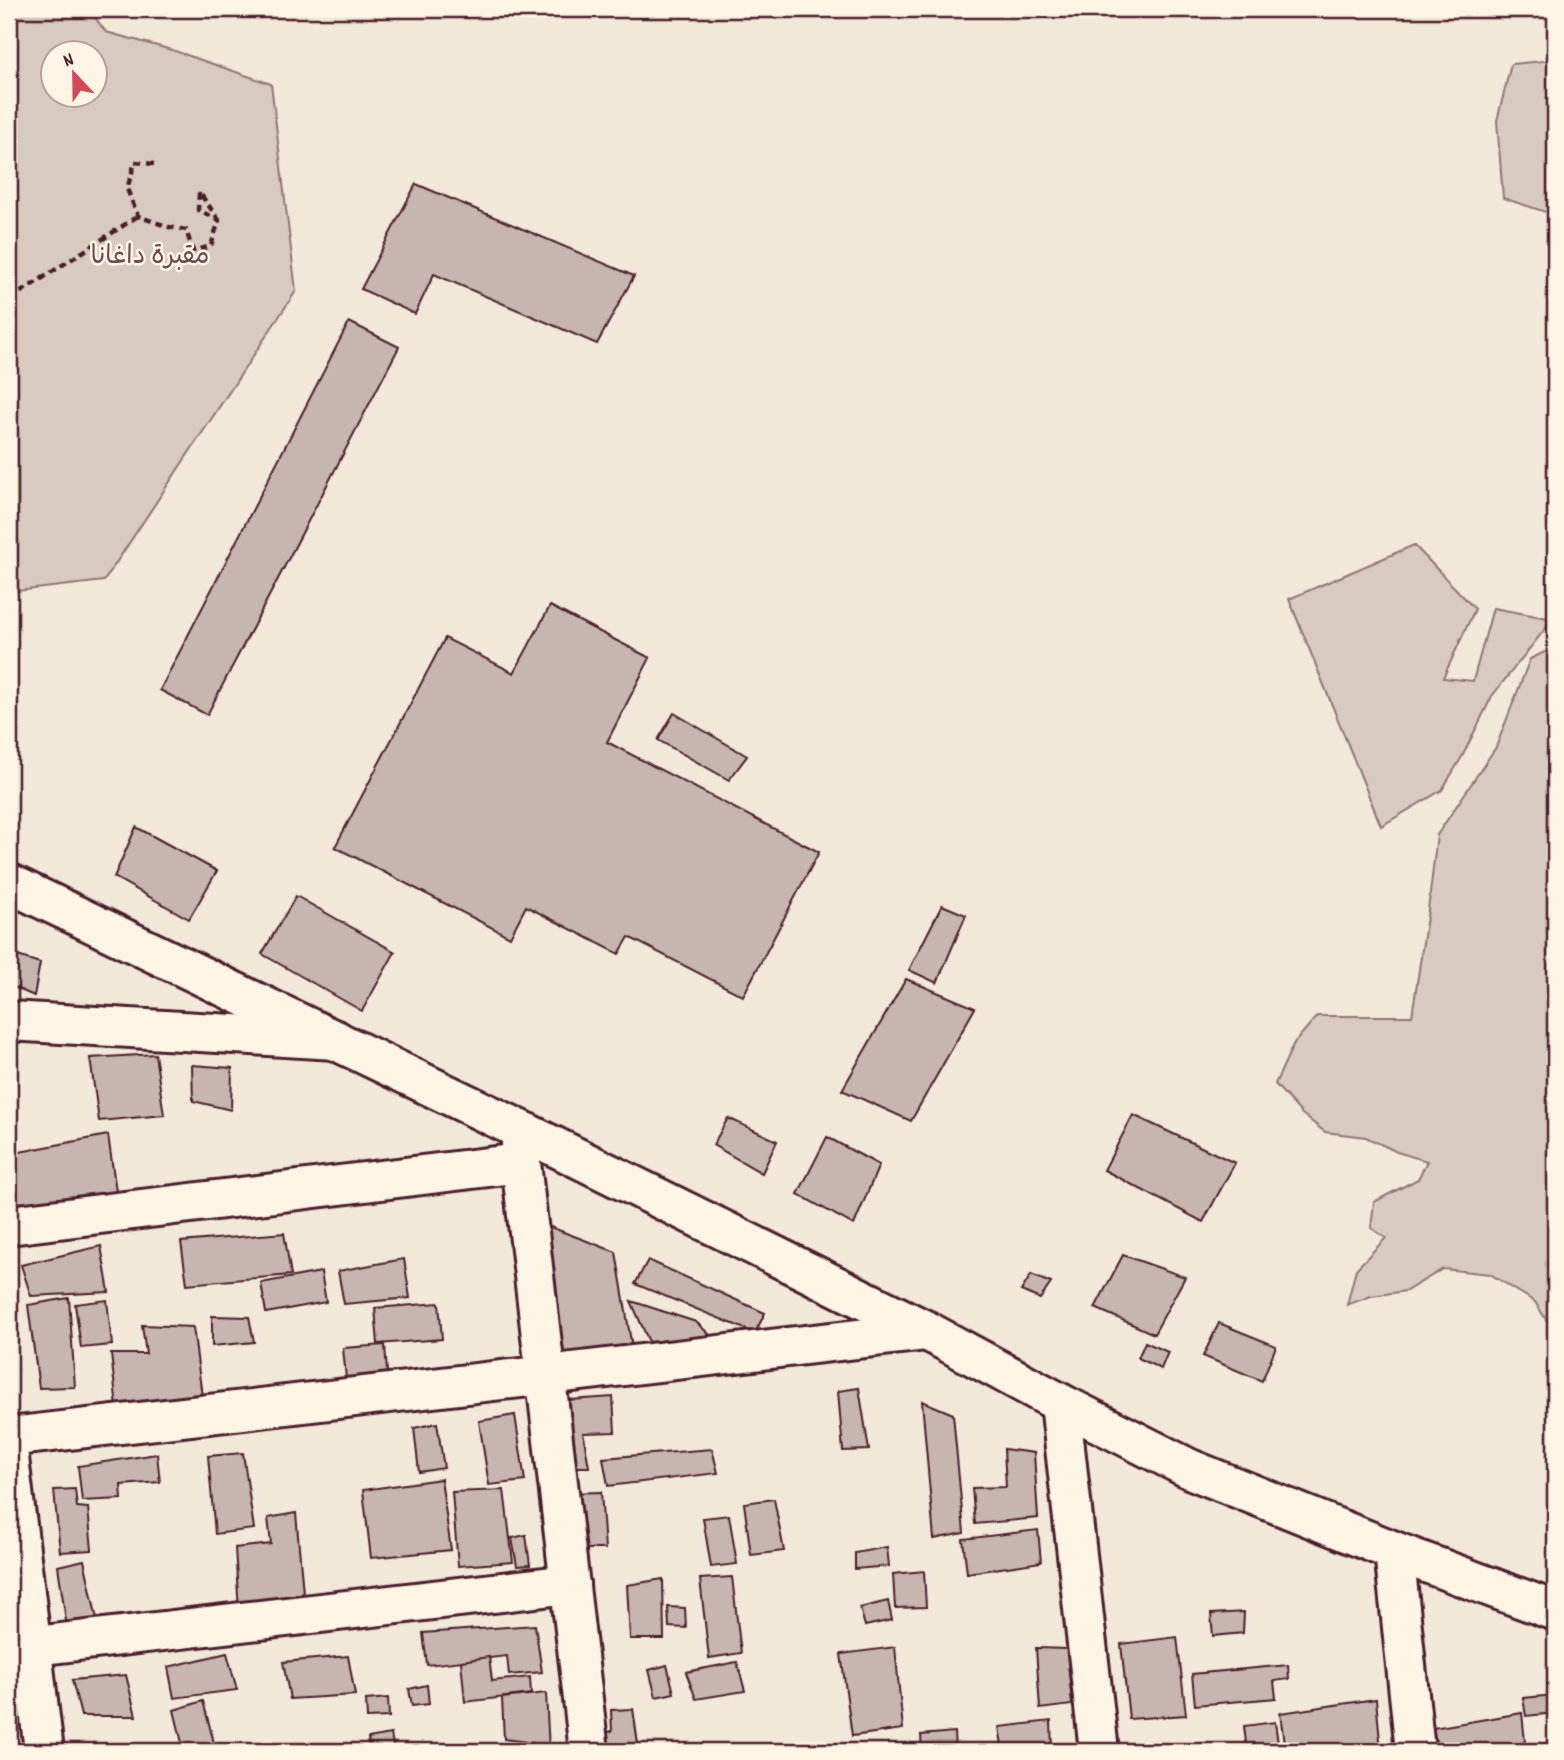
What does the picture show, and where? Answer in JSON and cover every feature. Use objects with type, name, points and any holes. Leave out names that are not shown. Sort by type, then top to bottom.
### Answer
[{"type":"street","points":[[9,883],[336,1041],[521,1146],[927,1331],[1190,1469],[1394,1551],[1555,1611]]},
{"type":"street","points":[[9,1021],[336,1041]]},
{"type":"street","points":[[9,1224],[521,1146]]},
{"type":"street","points":[[521,1146],[589,1751]]},
{"type":"street","points":[[9,1437],[927,1331]]},
{"type":"street","points":[[1060,1403],[1099,1751]]},
{"type":"street","points":[[9,1458],[20,1648],[44,1751]]},
{"type":"street","points":[[1394,1551],[1415,1751]]},
{"type":"street","points":[[20,1648],[570,1584]]},
{"type":"path","points":[[154,164],[135,162],[127,189],[138,216],[186,230],[193,251],[211,246],[219,220]]},
{"type":"path","points":[[199,192],[212,211],[219,220],[198,210],[199,192]]},
{"type":"path","points":[[9,295],[18,294],[138,216]]},
{"type":"green space","name":"مقبرة داغانا","points":[[9,9],[89,10],[106,32],[172,50],[271,84],[296,291],[104,581],[9,592]]},
{"type":"green space","points":[[1555,60],[1555,215],[1503,198],[1497,121],[1511,64]]},
{"type":"green space","points":[[1414,545],[1475,609],[1443,678],[1473,681],[1493,608],[1553,619],[1492,696],[1463,755],[1442,790],[1381,826],[1289,599]]},
{"type":"green space","points":[[1555,647],[1555,1334],[1535,1302],[1490,1274],[1443,1269],[1406,1291],[1371,1296],[1347,1305],[1356,1269],[1386,1238],[1371,1228],[1374,1202],[1418,1179],[1427,1161],[1397,1152],[1366,1137],[1325,1132],[1302,1114],[1275,1084],[1294,1043],[1317,1016],[1412,1016],[1437,835],[1496,747],[1530,659]]},
{"type":"building","points":[[416,184],[634,276],[597,344],[434,274],[415,314],[361,289]]},
{"type":"building","points":[[349,322],[399,347],[207,715],[160,690]]},
{"type":"building","points":[[550,606],[650,658],[607,742],[819,852],[743,996],[629,937],[619,954],[526,906],[510,937],[335,847],[445,638],[514,673]]},
{"type":"building","points":[[674,713],[747,756],[729,780],[658,740]]},
{"type":"building","points":[[136,827],[217,871],[189,919],[114,877]]},
{"type":"building","points":[[296,896],[395,952],[362,1011],[262,954]]},
{"type":"building","points":[[942,905],[966,915],[937,983],[909,970]]},
{"type":"building","points":[[11,954],[40,963],[34,996],[9,985]]},
{"type":"building","points":[[906,979],[975,1008],[911,1121],[842,1090]]},
{"type":"building","points":[[155,1054],[164,1115],[99,1121],[90,1058]]},
{"type":"building","points":[[192,1065],[232,1068],[231,1110],[193,1101]]},
{"type":"building","points":[[1133,1115],[1235,1163],[1203,1222],[1104,1170]]},
{"type":"building","points":[[728,1118],[777,1141],[762,1173],[713,1145]]},
{"type":"building","points":[[108,1135],[118,1205],[15,1215],[9,1178],[9,1154]]},
{"type":"building","points":[[827,1137],[879,1165],[854,1225],[798,1194]]},
{"type":"building","points":[[545,1225],[616,1252],[632,1348],[563,1358]]},
{"type":"building","points":[[284,1233],[291,1275],[187,1284],[181,1242]]},
{"type":"building","points":[[101,1246],[109,1292],[31,1296],[21,1265]]},
{"type":"building","points":[[1123,1255],[1185,1277],[1154,1334],[1095,1308]]},
{"type":"building","points":[[404,1259],[410,1298],[344,1304],[338,1271]]},
{"type":"building","points":[[648,1260],[765,1313],[755,1333],[635,1284]]},
{"type":"building","points":[[321,1272],[326,1302],[266,1313],[261,1283]]},
{"type":"building","points":[[1031,1275],[1051,1283],[1040,1299],[1021,1291]]},
{"type":"building","points":[[69,1298],[75,1387],[39,1388],[28,1305]]},
{"type":"building","points":[[107,1300],[112,1345],[81,1348],[75,1304]]},
{"type":"building","points":[[631,1301],[696,1322],[711,1336],[649,1342]]},
{"type":"building","points":[[439,1303],[442,1339],[378,1344],[375,1308]]},
{"type":"building","points":[[212,1316],[249,1317],[254,1342],[212,1346]]},
{"type":"building","points":[[1219,1323],[1276,1346],[1262,1381],[1203,1356]]},
{"type":"building","points":[[142,1325],[193,1327],[203,1404],[118,1416],[111,1354],[146,1354]]},
{"type":"building","points":[[1145,1342],[1168,1352],[1161,1369],[1138,1358]]},
{"type":"building","points":[[385,1345],[388,1386],[347,1389],[343,1348]]},
{"type":"building","points":[[859,1388],[869,1450],[843,1451],[838,1391]]},
{"type":"building","points":[[613,1397],[615,1432],[583,1433],[589,1467],[564,1467],[555,1401]]},
{"type":"building","points":[[922,1401],[953,1414],[964,1533],[934,1539]]},
{"type":"building","points":[[515,1415],[525,1481],[489,1485],[479,1421]]},
{"type":"building","points":[[437,1423],[444,1468],[419,1472],[414,1428]]},
{"type":"building","points":[[712,1449],[718,1473],[608,1486],[603,1458]]},
{"type":"building","points":[[1004,1449],[1034,1453],[1038,1518],[975,1524],[972,1488],[1006,1487]]},
{"type":"building","points":[[243,1453],[254,1529],[215,1534],[208,1456]]},
{"type":"building","points":[[157,1454],[160,1482],[121,1485],[122,1499],[82,1501],[78,1466]]},
{"type":"building","points":[[441,1479],[451,1550],[371,1558],[363,1490]]},
{"type":"building","points":[[75,1489],[77,1507],[88,1508],[92,1550],[60,1552],[54,1490]]},
{"type":"building","points":[[504,1490],[513,1562],[458,1566],[452,1492]]},
{"type":"building","points":[[601,1492],[605,1549],[570,1549],[569,1493]]},
{"type":"building","points":[[774,1499],[784,1551],[751,1555],[744,1503]]},
{"type":"building","points":[[296,1513],[304,1604],[239,1611],[235,1548],[271,1544],[268,1518]]},
{"type":"building","points":[[729,1515],[737,1564],[711,1567],[703,1518]]},
{"type":"building","points":[[1038,1530],[1041,1562],[967,1573],[963,1539]]},
{"type":"building","points":[[526,1535],[530,1565],[517,1566],[512,1538]]},
{"type":"building","points":[[887,1547],[889,1566],[855,1569],[855,1553]]},
{"type":"building","points":[[84,1560],[98,1624],[67,1628],[58,1566]]},
{"type":"building","points":[[924,1571],[926,1607],[895,1608],[893,1574]]},
{"type":"building","points":[[732,1577],[741,1653],[709,1658],[700,1579]]},
{"type":"building","points":[[663,1579],[664,1639],[630,1639],[627,1585]]},
{"type":"building","points":[[888,1601],[892,1620],[865,1626],[860,1608]]},
{"type":"building","points":[[668,1607],[685,1608],[686,1628],[669,1627]]},
{"type":"building","points":[[1244,1612],[1243,1633],[1213,1636],[1211,1614]]},
{"type":"building","points":[[535,1625],[542,1672],[509,1675],[507,1656],[427,1665],[423,1633]]},
{"type":"building","points":[[1177,1637],[1186,1715],[1129,1719],[1121,1644]]},
{"type":"building","points":[[895,1647],[903,1729],[852,1736],[841,1654]]},
{"type":"building","points":[[1036,1648],[1067,1649],[1072,1705],[1040,1709]]},
{"type":"building","points":[[227,1653],[237,1690],[174,1698],[168,1667]]},
{"type":"building","points":[[348,1656],[355,1695],[290,1699],[283,1662]]},
{"type":"building","points":[[489,1657],[492,1681],[530,1677],[531,1694],[465,1702],[461,1661]]},
{"type":"building","points":[[737,1662],[745,1691],[696,1699],[686,1672]]},
{"type":"building","points":[[667,1665],[674,1693],[656,1697],[649,1670]]},
{"type":"building","points":[[1288,1665],[1289,1679],[1274,1681],[1276,1698],[1195,1705],[1192,1674]]},
{"type":"building","points":[[126,1675],[136,1716],[81,1716],[72,1680]]},
{"type":"building","points":[[427,1685],[429,1704],[412,1706],[409,1689]]},
{"type":"building","points":[[546,1693],[549,1751],[536,1751],[533,1743],[504,1739],[502,1698]]},
{"type":"building","points":[[1555,1695],[1555,1713],[1526,1716],[1523,1698]]},
{"type":"building","points":[[388,1698],[389,1717],[367,1718],[366,1700]]},
{"type":"building","points":[[1376,1699],[1381,1751],[1285,1751],[1280,1713]]},
{"type":"building","points":[[203,1701],[214,1743],[184,1751],[174,1710]]},
{"type":"building","points":[[633,1709],[639,1751],[598,1751],[596,1735],[612,1731],[611,1710]]},
{"type":"building","points":[[1522,1713],[1525,1742],[1478,1751],[1438,1751],[1433,1728]]},
{"type":"building","points":[[1051,1721],[1052,1751],[1003,1751],[999,1727]]},
{"type":"building","points":[[1275,1722],[1279,1751],[1247,1751],[1244,1726]]},
{"type":"building","points":[[954,1732],[955,1751],[922,1751],[921,1735]]},
{"type":"building","points":[[391,1734],[394,1751],[370,1751],[368,1738]]}]
